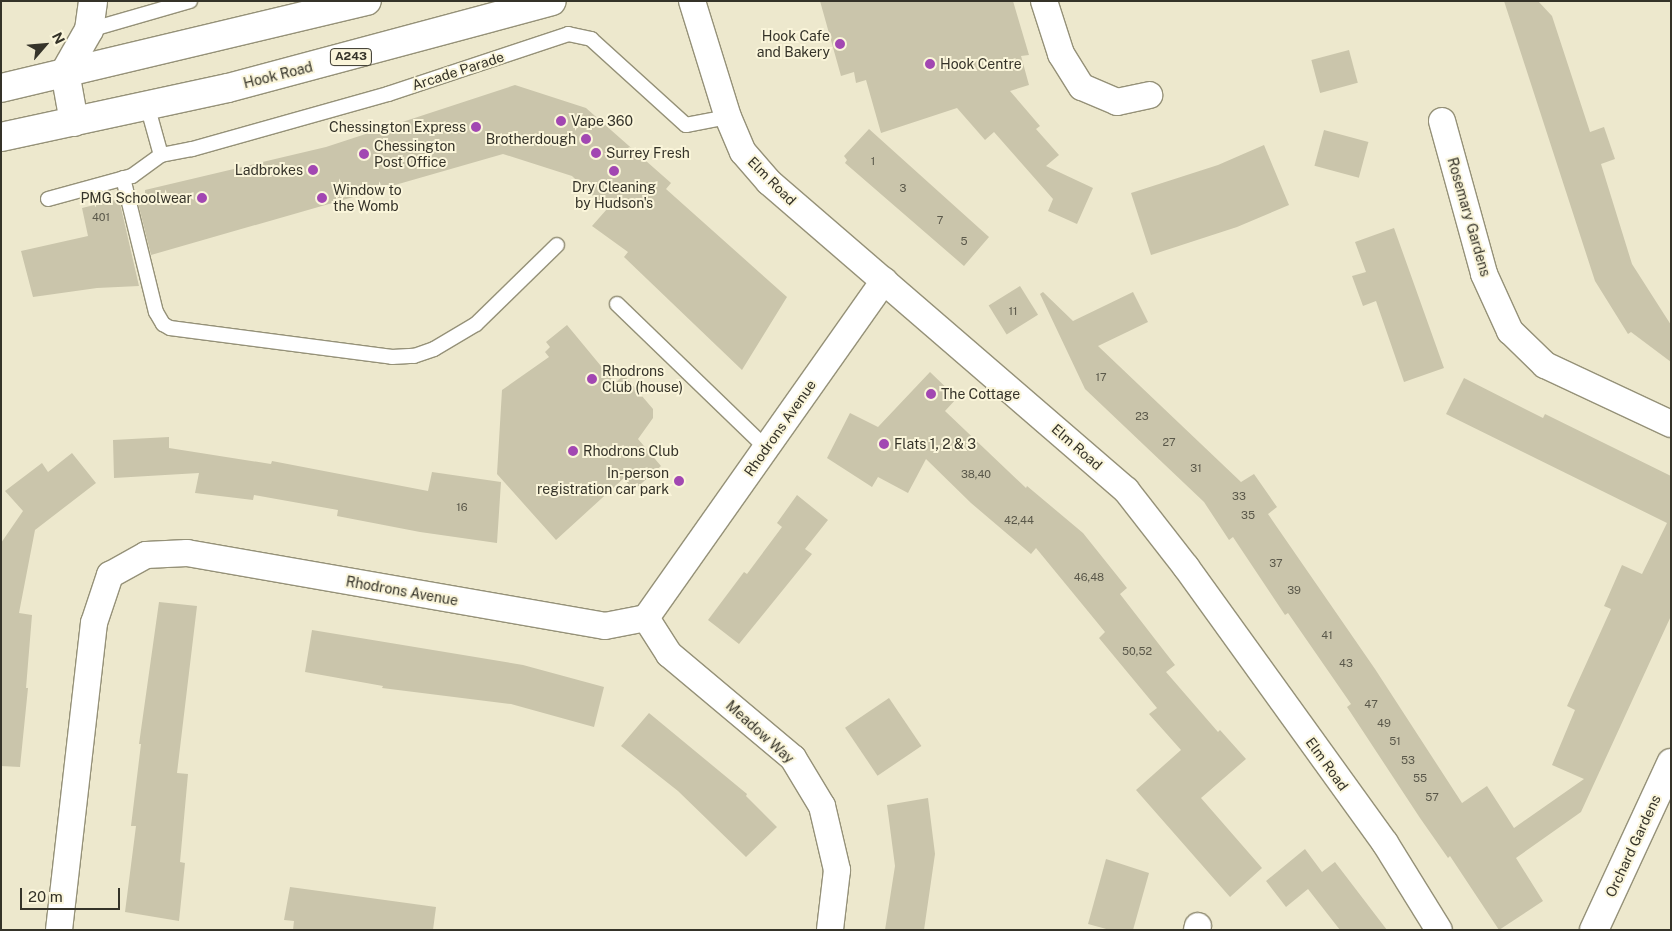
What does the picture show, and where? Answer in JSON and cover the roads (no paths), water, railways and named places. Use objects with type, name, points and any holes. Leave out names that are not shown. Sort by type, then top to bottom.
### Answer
[{"type":"main road","points":[[74,122],[65,72],[89,30],[93,1]]},
{"type":"main road","points":[[1,88],[367,1]]},
{"type":"main road","name":"Hook Road","points":[[1,136],[238,86],[552,1]]},
{"type":"main road","name":"Orchard Gardens","points":[[1594,930],[1671,763]]},
{"type":"street","name":"Elm Road","points":[[692,1],[728,116],[743,152],[769,182],[1126,490],[1186,567],[1379,835],[1439,930]]},
{"type":"street","points":[[1044,1],[1061,54],[1082,87],[1117,102],[1148,95]]},
{"type":"street","name":"Rosemary Gardens","points":[[1442,121],[1484,274],[1510,331],[1545,365],[1671,424]]},
{"type":"street","name":"Rhodrons Avenue","points":[[59,930],[94,623],[110,575],[146,555],[187,553],[605,626],[646,618],[884,281]]},
{"type":"street","name":"Meadow Way","points":[[646,618],[669,654],[793,758],[822,806],[837,870],[830,930]]},
{"type":"lane","points":[[89,30],[190,1]]},
{"type":"lane","name":"Arcade Parade","points":[[161,155],[192,149],[379,96],[568,34],[591,39],[686,125],[728,116]]},
{"type":"lane","points":[[48,199],[132,176],[161,155],[147,106]]},
{"type":"lane","points":[[123,178],[156,312],[164,324],[170,328],[392,357],[414,356],[434,349],[476,324],[557,245]]},
{"type":"lane","points":[[617,304],[766,448]]},
{"type":"place","name":"Hook Cafe and Bakery","points":[[840,44]]},
{"type":"place","name":"Hook Centre","points":[[930,64]]},
{"type":"place","name":"Vape 360","points":[[561,121]]},
{"type":"place","name":"Chessington Express","points":[[476,127]]},
{"type":"place","name":"Brotherdough","points":[[586,139]]},
{"type":"place","name":"Surrey Fresh","points":[[596,153]]},
{"type":"place","name":"Chessington Post Office","points":[[364,154]]},
{"type":"place","name":"Ladbrokes","points":[[313,170]]},
{"type":"place","name":"Dry Cleaning by Hudson's","points":[[614,171]]},
{"type":"place","name":"PMG Schoolwear","points":[[202,198]]},
{"type":"place","name":"Window to the Womb","points":[[322,198]]},
{"type":"place","name":"Rhodrons Club (house)","points":[[592,379]]},
{"type":"place","name":"The Cottage","points":[[931,394]]},
{"type":"place","name":"Flats 1, 2 & 3","points":[[884,444]]},
{"type":"place","name":"Rhodrons Club","points":[[573,451]]},
{"type":"place","name":"In-person registration car park","points":[[679,481]]}]
